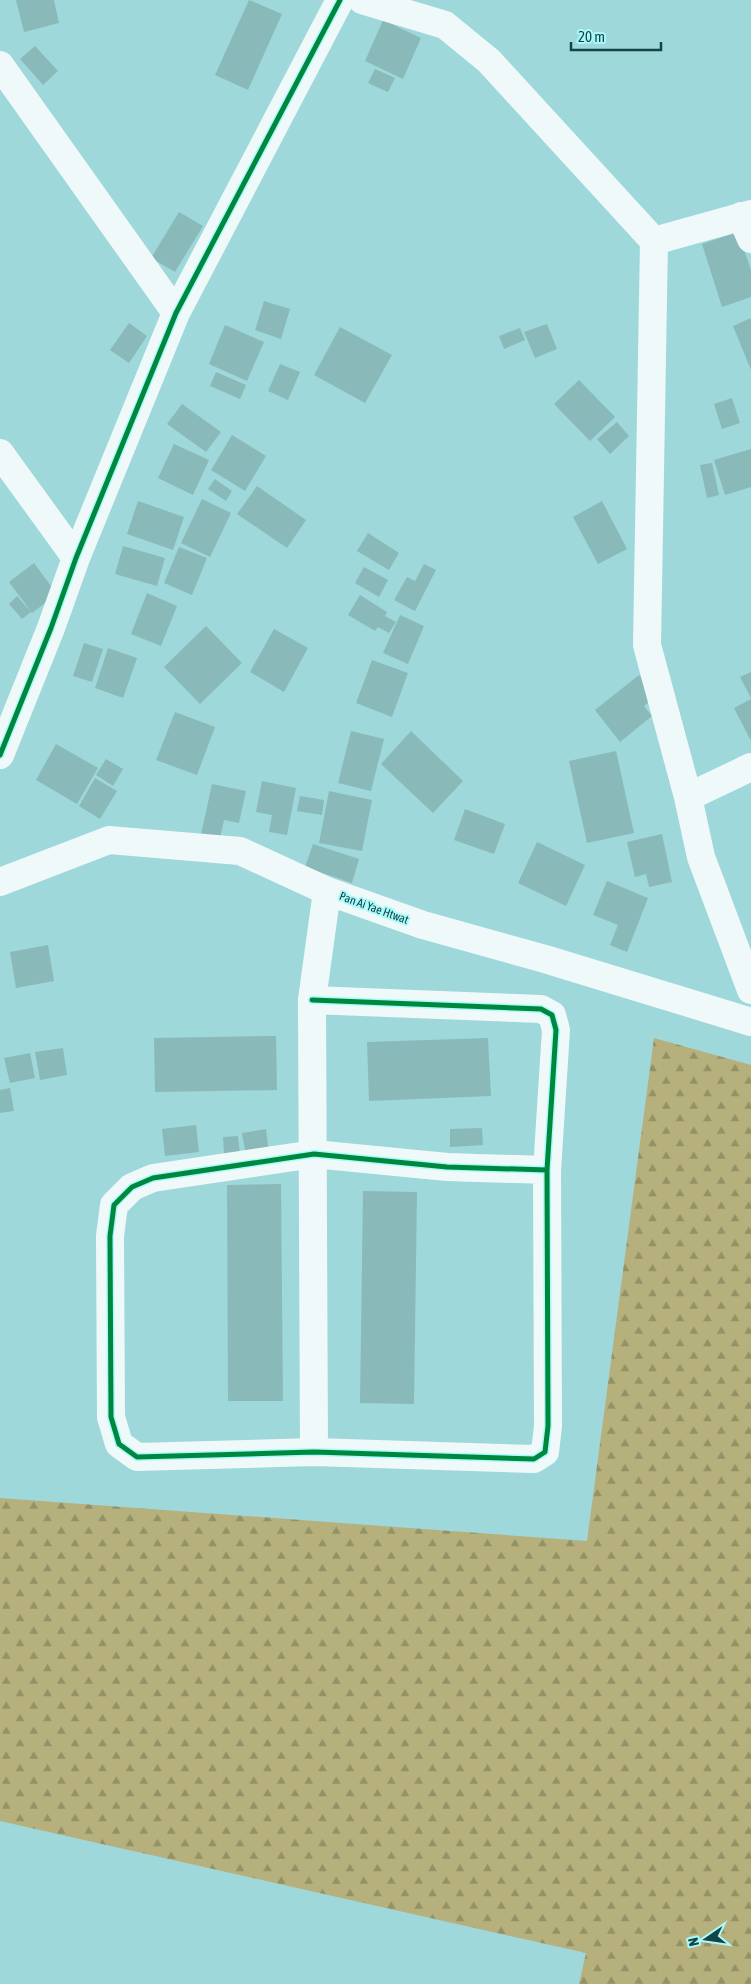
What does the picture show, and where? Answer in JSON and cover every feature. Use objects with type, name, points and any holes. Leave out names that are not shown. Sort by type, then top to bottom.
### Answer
[{"type":"street","points":[[0,755],[51,628],[76,558],[176,313],[340,0]]},
{"type":"street","points":[[362,0],[445,24],[489,61],[654,241],[647,645],[688,797],[701,857],[751,990]]},
{"type":"street","points":[[0,65],[176,313]]},
{"type":"street","points":[[654,241],[748,223]]},
{"type":"street","points":[[0,452],[76,558]]},
{"type":"street","points":[[688,797],[751,767]]},
{"type":"street","name":"Pan Ai Yae Htwat","points":[[0,882],[109,840],[240,850],[327,891],[423,925],[545,959],[751,1022]]},
{"type":"street","points":[[314,1452],[312,1000],[327,891]]},
{"type":"street","points":[[312,1000],[541,1009],[552,1015],[556,1030],[547,1170],[548,1426],[545,1452],[534,1460],[314,1452],[137,1457],[119,1444],[111,1418],[110,1236],[114,1206],[132,1187],[153,1178],[314,1154],[447,1168],[547,1170]]},
{"type":"green space","points":[[654,1038],[751,1065],[751,1984],[579,1984],[586,1953],[0,1821],[0,1498],[587,1541]]},
{"type":"building","points":[[16,0],[54,0],[59,23],[24,32]]},
{"type":"building","points":[[249,0],[282,14],[248,90],[215,75]]},
{"type":"building","points":[[383,20],[421,38],[403,79],[365,61]]},
{"type":"building","points":[[35,46],[58,71],[43,85],[20,59]]},
{"type":"building","points":[[375,69],[395,78],[388,92],[368,83]]},
{"type":"building","points":[[179,212],[203,226],[175,272],[151,258]]},
{"type":"building","points":[[738,232],[751,270],[751,297],[722,307],[702,244]]},
{"type":"building","points":[[264,301],[290,309],[281,339],[255,330]]},
{"type":"building","points":[[751,318],[751,370],[733,326]]},
{"type":"building","points":[[129,323],[147,336],[129,363],[110,350]]},
{"type":"building","points":[[547,324],[557,349],[535,358],[524,332]]},
{"type":"building","points":[[225,325],[264,342],[247,381],[209,364]]},
{"type":"building","points":[[340,327],[392,355],[365,403],[314,375]]},
{"type":"building","points":[[520,328],[525,340],[504,349],[499,336]]},
{"type":"building","points":[[280,364],[300,372],[288,400],[268,391]]},
{"type":"building","points":[[216,372],[246,385],[240,399],[210,386]]},
{"type":"building","points":[[579,380],[615,417],[590,441],[554,404]]},
{"type":"building","points":[[732,398],[740,423],[722,429],[714,404]]},
{"type":"building","points":[[182,404],[221,432],[206,452],[167,424]]},
{"type":"building","points":[[617,422],[629,436],[610,454],[597,439]]},
{"type":"building","points":[[232,435],[266,456],[245,491],[211,470]]},
{"type":"building","points":[[174,444],[209,460],[193,495],[158,478]]},
{"type":"building","points":[[751,449],[751,487],[725,495],[714,460]]},
{"type":"building","points":[[712,463],[719,495],[707,498],[700,465]]},
{"type":"building","points":[[215,479],[232,491],[226,501],[208,489]]},
{"type":"building","points":[[257,486],[306,520],[287,548],[237,514]]},
{"type":"building","points":[[202,499],[231,513],[210,557],[181,543]]},
{"type":"building","points":[[138,501],[184,517],[173,550],[127,534]]},
{"type":"building","points":[[602,501],[627,549],[598,564],[573,517]]},
{"type":"building","points":[[368,533],[399,553],[389,570],[357,551]]},
{"type":"building","points":[[123,546],[165,558],[157,586],[115,574]]},
{"type":"building","points":[[179,547],[207,558],[192,595],[164,583]]},
{"type":"building","points":[[34,563],[57,594],[32,613],[9,582]]},
{"type":"building","points":[[424,564],[436,570],[415,611],[394,600],[407,577],[415,581]]},
{"type":"building","points":[[364,567],[388,580],[379,597],[355,583]]},
{"type":"building","points":[[147,593],[177,606],[161,646],[131,634]]},
{"type":"building","points":[[360,595],[387,612],[385,616],[396,622],[389,633],[378,627],[375,631],[348,615]]},
{"type":"building","points":[[17,596],[31,612],[22,619],[9,604]]},
{"type":"building","points":[[400,615],[424,626],[408,664],[383,653]]},
{"type":"building","points":[[206,626],[242,663],[200,704],[164,667]]},
{"type":"building","points":[[274,629],[308,648],[284,692],[250,672]]},
{"type":"building","points":[[84,643],[103,649],[92,682],[73,676]]},
{"type":"building","points":[[108,648],[137,658],[123,698],[95,688]]},
{"type":"building","points":[[372,660],[408,673],[392,717],[356,703]]},
{"type":"building","points":[[751,672],[751,698],[740,677]]},
{"type":"building","points":[[639,675],[656,697],[644,706],[652,716],[620,742],[595,710]]},
{"type":"building","points":[[751,699],[751,741],[734,708]]},
{"type":"building","points":[[175,712],[215,727],[197,775],[156,760]]},
{"type":"building","points":[[351,731],[384,739],[371,791],[338,783]]},
{"type":"building","points":[[411,731],[463,781],[433,813],[381,764]]},
{"type":"building","points":[[56,744],[98,768],[77,804],[36,780]]},
{"type":"building","points":[[616,751],[634,833],[587,843],[569,761]]},
{"type":"building","points":[[106,759],[123,769],[113,786],[96,775]]},
{"type":"building","points":[[95,778],[117,791],[100,819],[79,806]]},
{"type":"building","points":[[262,781],[296,788],[287,835],[269,832],[272,815],[256,812]]},
{"type":"building","points":[[212,784],[246,791],[239,823],[224,820],[219,843],[200,839]]},
{"type":"building","points":[[329,791],[372,800],[362,851],[319,843]]},
{"type":"building","points":[[300,796],[324,800],[322,815],[297,811]]},
{"type":"building","points":[[465,809],[505,824],[494,854],[454,840]]},
{"type":"building","points":[[662,834],[672,882],[649,887],[646,874],[635,877],[627,842]]},
{"type":"building","points":[[537,842],[585,865],[566,906],[518,883]]},
{"type":"building","points":[[313,844],[359,859],[352,883],[305,867]]},
{"type":"building","points":[[607,881],[648,898],[627,952],[610,945],[618,925],[593,915]]},
{"type":"building","points":[[48,945],[54,981],[16,988],[10,952]]},
{"type":"building","points":[[276,1036],[277,1090],[155,1092],[154,1038]]},
{"type":"building","points":[[488,1038],[491,1096],[369,1101],[367,1042]]},
{"type":"building","points":[[63,1048],[67,1075],[40,1080],[35,1052]]},
{"type":"building","points":[[30,1053],[35,1078],[10,1083],[4,1058]]},
{"type":"building","points":[[10,1088],[14,1111],[0,1113],[0,1090]]},
{"type":"building","points":[[196,1125],[199,1152],[165,1156],[162,1129]]},
{"type":"building","points":[[482,1128],[483,1145],[450,1147],[450,1129]]},
{"type":"building","points":[[266,1129],[269,1153],[246,1156],[242,1133]]},
{"type":"building","points":[[238,1136],[240,1154],[224,1155],[223,1137]]},
{"type":"building","points":[[281,1184],[283,1401],[228,1401],[227,1185]]},
{"type":"building","points":[[363,1191],[417,1192],[414,1404],[360,1403]]},
{"type":"cycle path","points":[[0,755],[51,628],[76,558],[176,313],[340,0]]},
{"type":"cycle path","points":[[312,1000],[541,1009],[552,1015],[556,1030],[547,1170],[548,1426],[545,1452],[534,1459],[314,1452],[137,1457],[119,1444],[111,1417],[110,1236],[114,1205],[132,1187],[153,1178],[314,1154],[447,1167],[547,1170]]}]
